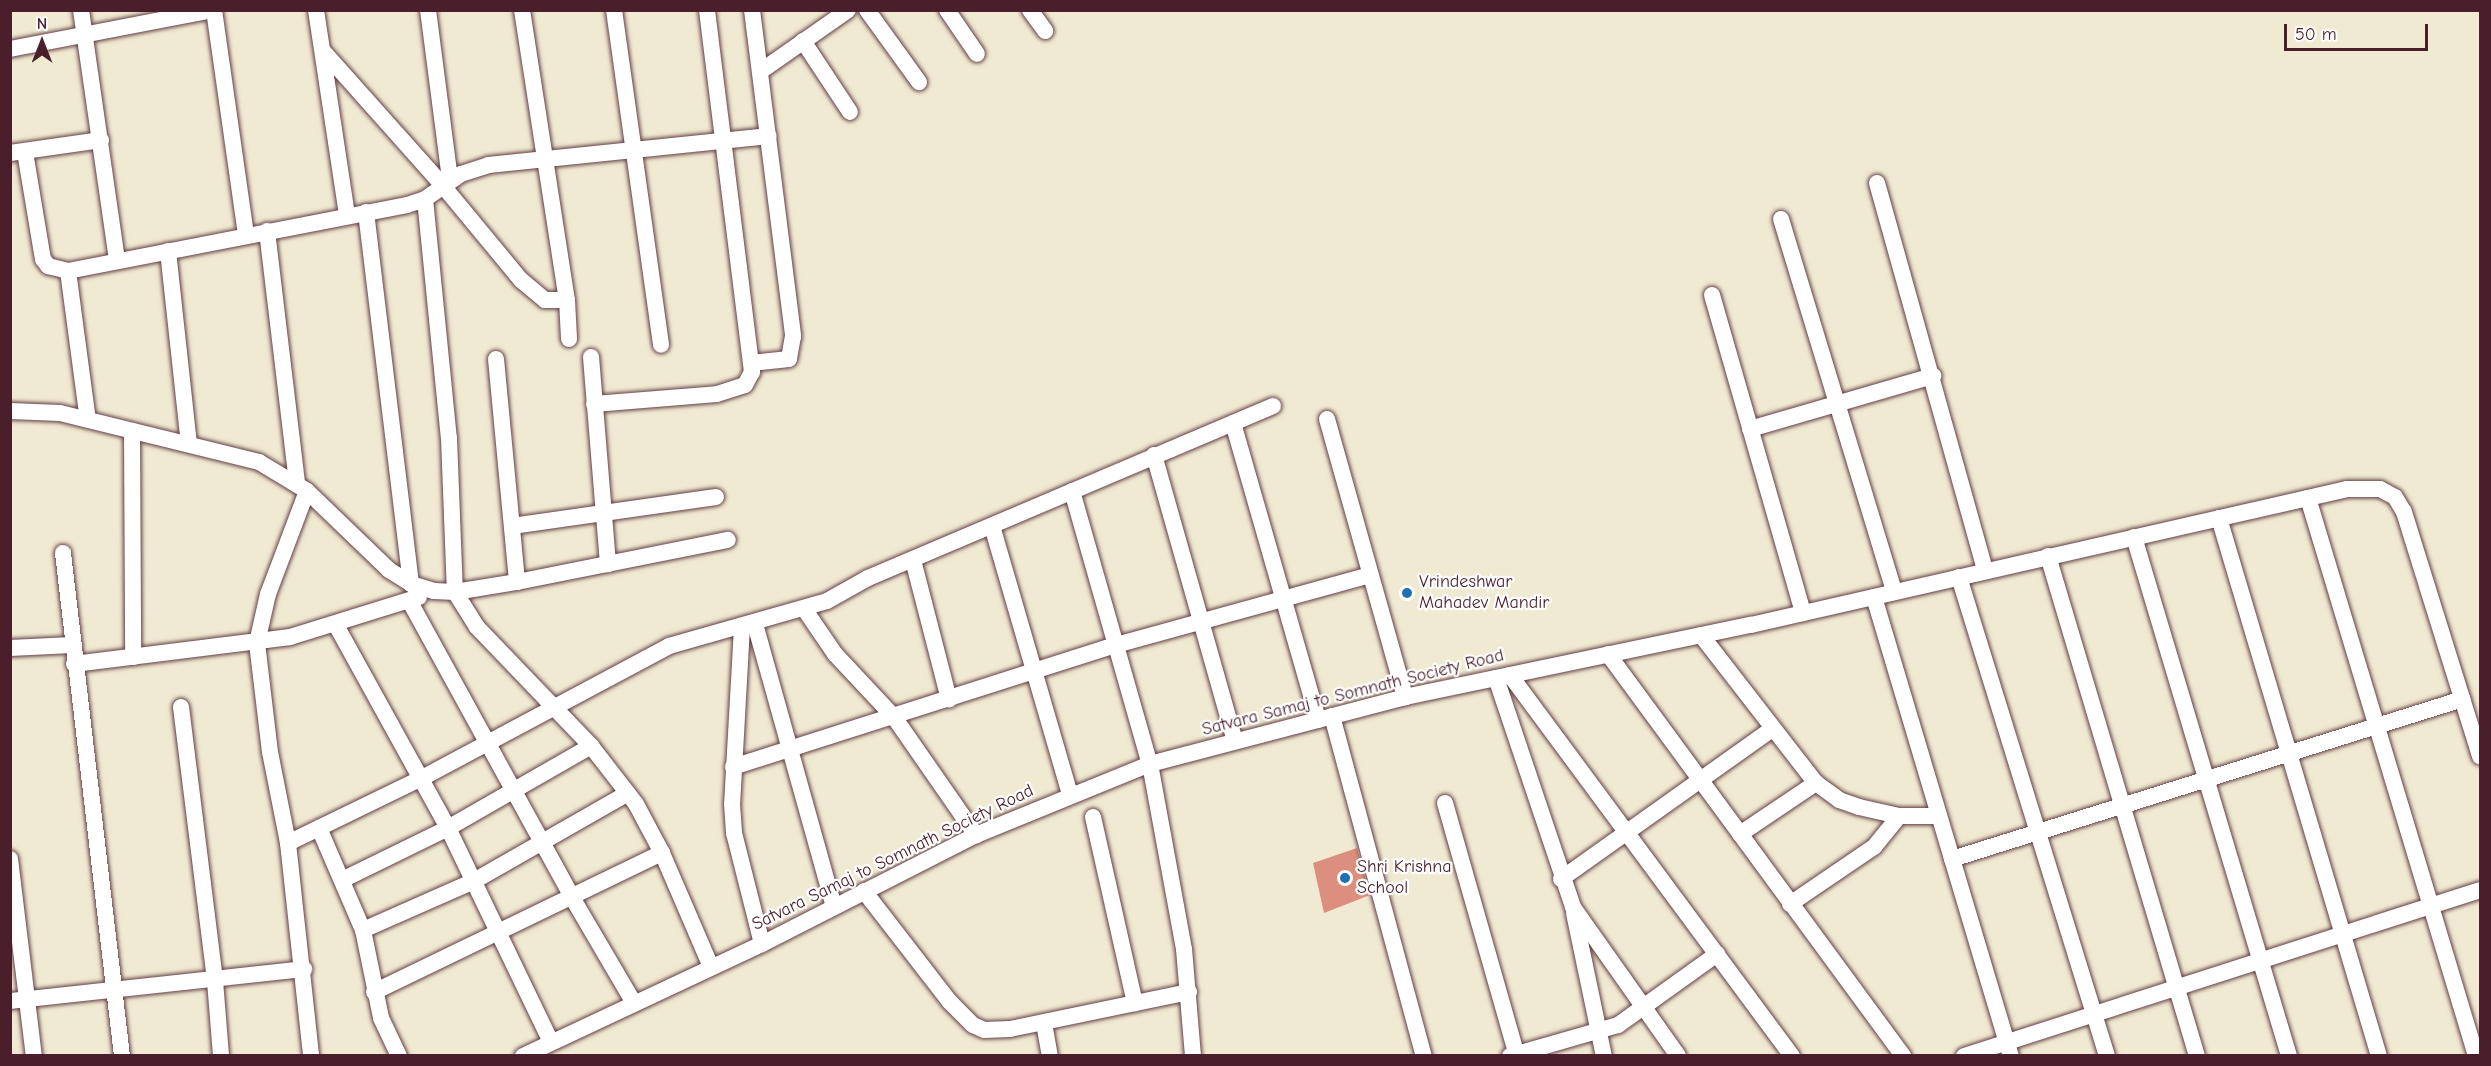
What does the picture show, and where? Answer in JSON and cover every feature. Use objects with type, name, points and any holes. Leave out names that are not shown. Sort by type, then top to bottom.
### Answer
[{"type":"street","points":[[81,10],[117,260]]},
{"type":"street","points":[[10,49],[213,10],[246,235]]},
{"type":"street","points":[[316,10],[347,215]]},
{"type":"street","points":[[428,10],[447,184]]},
{"type":"street","points":[[522,10],[567,300],[569,339]]},
{"type":"street","points":[[614,10],[661,345]]},
{"type":"street","points":[[594,404],[731,390],[749,380],[753,363],[708,10]]},
{"type":"street","points":[[753,10],[794,348],[789,359],[753,363]]},
{"type":"street","points":[[761,71],[848,10]]},
{"type":"street","points":[[867,10],[919,82]]},
{"type":"street","points":[[946,10],[977,54]]},
{"type":"street","points":[[1030,10],[1045,31]]},
{"type":"street","points":[[803,42],[850,112]]},
{"type":"street","points":[[322,51],[447,184],[521,280],[545,300],[567,300]]},
{"type":"street","points":[[101,140],[18,153],[43,259],[56,270],[68,271],[425,199],[447,184],[489,165],[769,136]]},
{"type":"street","points":[[1877,183],[1933,376],[1985,571]]},
{"type":"street","points":[[425,199],[449,438],[455,592],[477,627],[591,747],[628,793],[662,854],[711,967]]},
{"type":"street","points":[[366,212],[411,584]]},
{"type":"street","points":[[1781,219],[1894,592]]},
{"type":"street","points":[[267,231],[302,488],[268,594],[256,643],[270,752],[288,843],[304,969],[311,1056]]},
{"type":"street","points":[[168,251],[189,443]]},
{"type":"street","points":[[68,271],[88,420]]},
{"type":"street","points":[[1712,295],[1803,613]]},
{"type":"street","points":[[591,357],[601,513],[608,564]]},
{"type":"street","points":[[496,359],[517,582]]},
{"type":"street","points":[[1750,429],[1933,376]]},
{"type":"street","points":[[288,843],[422,778],[551,706],[669,646],[805,610],[913,560],[1273,406]]},
{"type":"street","points":[[10,411],[48,411],[189,443],[259,462],[302,488],[389,570],[411,584],[434,591],[455,592],[517,582],[728,540]]},
{"type":"street","points":[[1327,418],[1405,697]]},
{"type":"street","points":[[1233,423],[1284,599],[1325,718],[1424,1056]]},
{"type":"street","points":[[132,431],[133,657]]},
{"type":"street","points":[[1154,455],[1235,741]]},
{"type":"street","name":"Satvara Samaj to Somnath Society Road","points":[[523,1056],[762,944],[976,835],[1150,764],[1405,697],[1803,613],[2048,556],[2368,486],[2394,497],[2404,512],[2481,756]]},
{"type":"street","points":[[1072,491],[1150,764],[1189,992],[1193,1056]]},
{"type":"street","points":[[512,526],[716,497]]},
{"type":"street","points":[[2308,498],[2375,727],[2476,1056]]},
{"type":"street","points":[[2219,518],[2379,1056]]},
{"type":"street","points":[[992,526],[1070,795]]},
{"type":"street","points":[[2134,537],[2289,1056]]},
{"type":"street","points":[[63,553],[74,664],[122,1056]]},
{"type":"street","points":[[2048,556],[2197,1056]]},
{"type":"street","points":[[913,560],[950,699]]},
{"type":"street","points":[[732,766],[791,750],[1116,645],[1371,575]]},
{"type":"street","points":[[1959,577],[2107,1056]]},
{"type":"street","points":[[74,664],[256,643],[336,625],[410,602],[434,591]]},
{"type":"street","points":[[1874,597],[2009,1049]]},
{"type":"street","points":[[410,602],[573,899],[634,1003]]},
{"type":"street","points":[[805,610],[835,654],[894,717],[976,835]]},
{"type":"street","points":[[336,625],[448,828],[551,1042]]},
{"type":"street","points":[[749,625],[791,750],[834,906]]},
{"type":"street","points":[[749,625],[732,766],[734,833],[762,944]]},
{"type":"street","points":[[1701,635],[1771,730],[1816,783],[1839,800],[1899,816],[1939,816]]},
{"type":"street","points":[[10,648],[72,645]]},
{"type":"street","points":[[1608,654],[1902,1056]]},
{"type":"street","points":[[1503,676],[1626,830],[1792,1056]]},
{"type":"street","points":[[1503,676],[1561,879],[1573,907],[1678,1056]]},
{"type":"street","points":[[1952,859],[2038,831],[2208,782],[2463,699]]},
{"type":"street","points":[[181,707],[215,981],[221,1056]]},
{"type":"street","points":[[1561,879],[1626,830],[1771,730]]},
{"type":"street","points":[[342,880],[514,793],[591,747]]},
{"type":"street","points":[[1740,834],[1816,783]]},
{"type":"street","points":[[363,930],[474,881],[628,793]]},
{"type":"street","points":[[1445,803],[1514,1055],[1597,1033],[1645,1009],[1717,954]]},
{"type":"street","points":[[1790,904],[1874,847],[1899,816]]},
{"type":"street","points":[[1093,818],[1135,1004]]},
{"type":"street","points":[[319,828],[363,930],[374,992],[399,1056]]},
{"type":"street","points":[[374,992],[573,899],[662,854]]},
{"type":"street","points":[[10,860],[34,1056]]},
{"type":"street","points":[[1964,1056],[2009,1049],[2094,1013],[2344,936],[2481,890]]},
{"type":"street","points":[[864,891],[949,1001],[973,1025],[984,1030],[1010,1029],[1044,1023],[1189,992]]},
{"type":"street","points":[[1573,907],[1597,1033],[1604,1056]]},
{"type":"street","points":[[10,1001],[215,981],[304,969]]},
{"type":"street","points":[[1044,1023],[1050,1056]]},
{"type":"building","name":"Shri Krishna School","points":[[1357,848],[1370,895],[1324,913],[1313,863]]},
{"type":"place","name":"Vrindeshwar Mahadev Mandir","points":[[1407,593]]},
{"type":"place","name":"Shri Krishna School","points":[[1345,878]]}]
